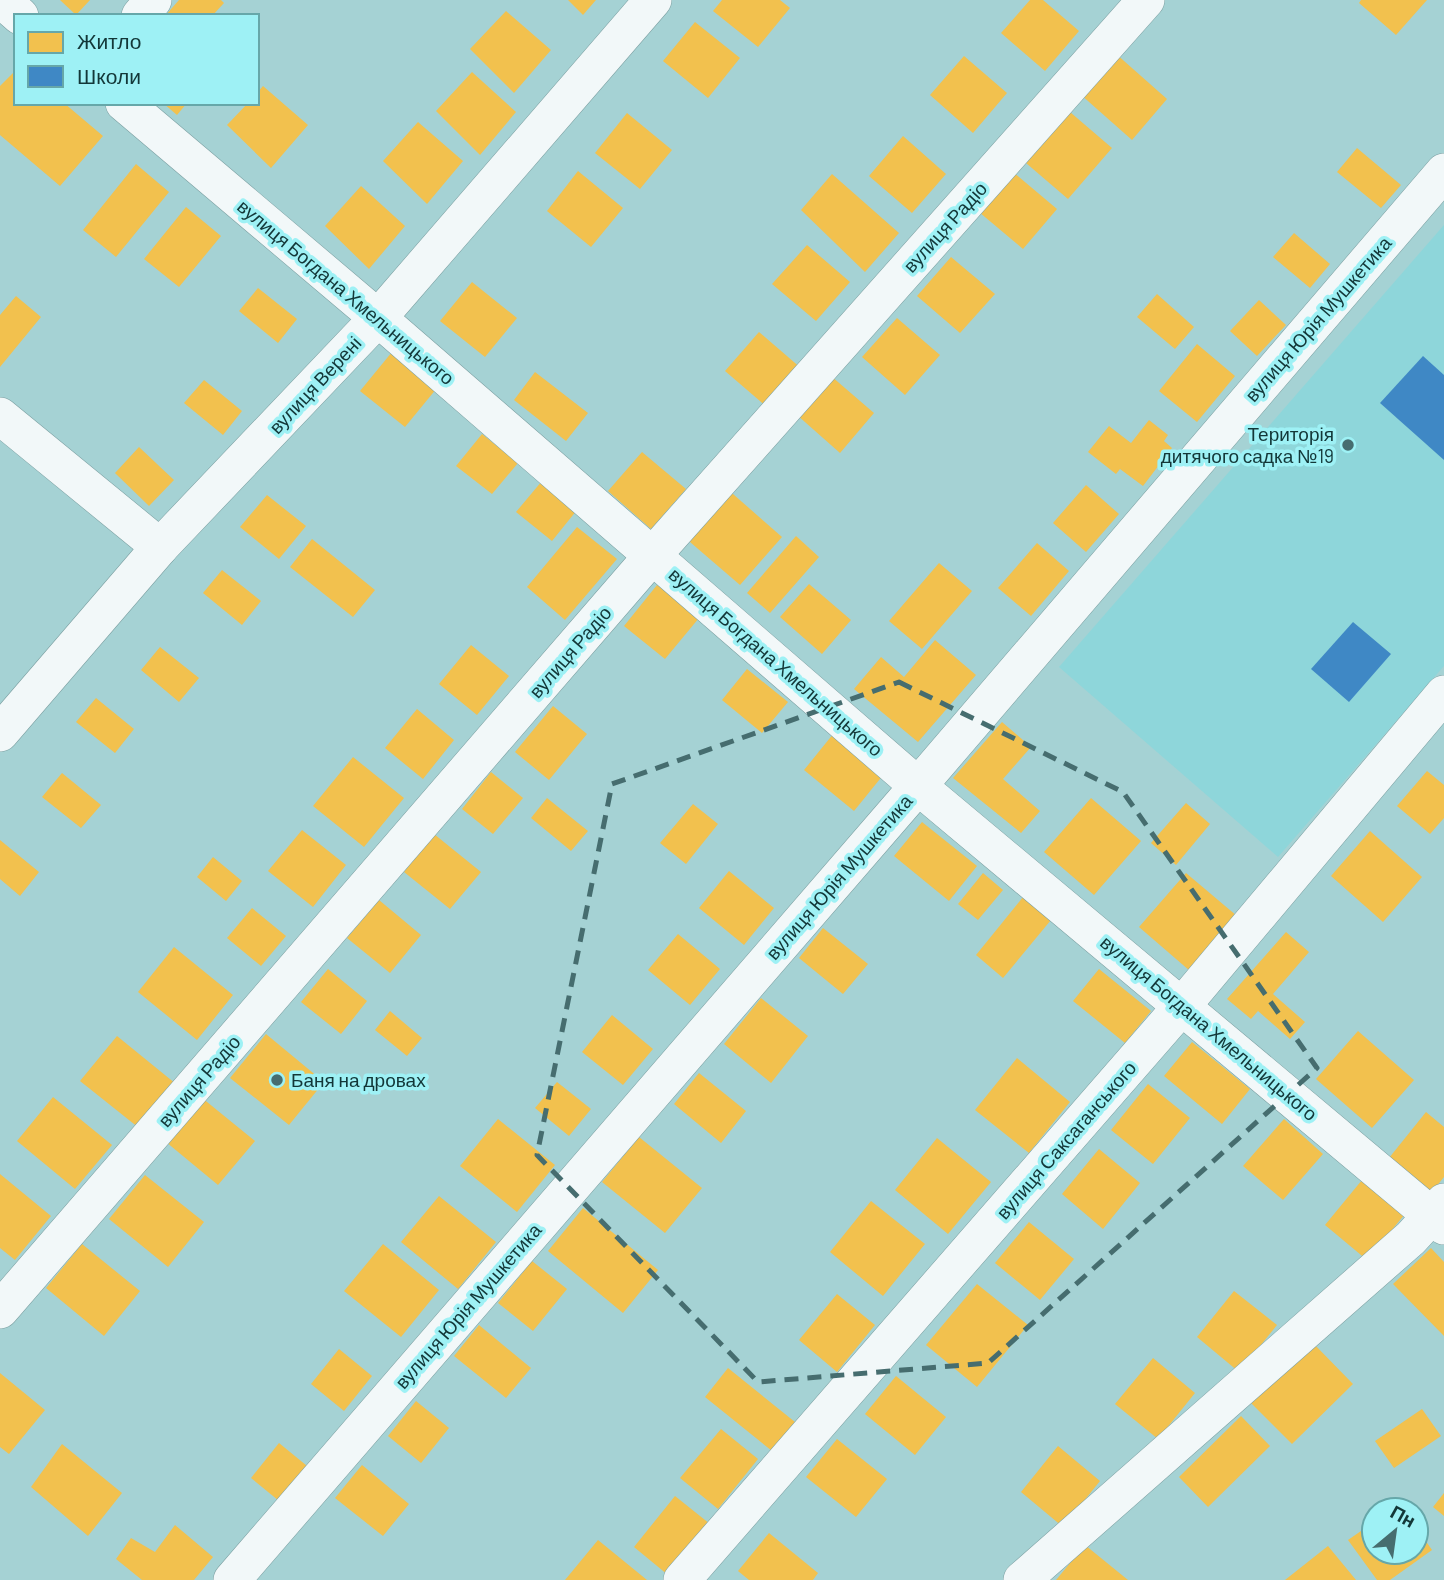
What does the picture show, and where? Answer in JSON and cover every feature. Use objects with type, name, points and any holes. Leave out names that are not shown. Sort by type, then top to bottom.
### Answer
[{"type":"street","points":[[2,0],[18,14]]},
{"type":"street","points":[[142,14],[153,0]]},
{"type":"street","name":"вулиця Верені","points":[[0,733],[160,547],[378,318],[653,0]]},
{"type":"street","name":"вулиця Радіо","points":[[0,1310],[653,555],[1146,0]]},
{"type":"street","name":"вулиця Богдана Хмельницького","points":[[126,105],[378,318],[918,786],[1182,1006],[1440,1214],[1022,1580]]},
{"type":"street","name":"вулиця Юрія Мушкетика","points":[[232,1580],[1444,172]]},
{"type":"street","points":[[0,416],[160,547]]},
{"type":"street","name":"вулиця Саксаганського","points":[[682,1580],[1182,1006],[1444,694]]},
{"type":"highlighted area","points":[[899,682],[1123,792],[1317,1068],[988,1363],[758,1382],[537,1155],[612,784]]},
{"type":"shaded area","name":"Територія дитячого садка №19","points":[[1444,225],[1444,666],[1278,857],[1059,667]]},
{"type":"building: Житло","points":[[60,0],[90,0],[77,14]]},
{"type":"building: Житло","points":[[179,0],[221,0],[224,3],[214,14],[167,14]]},
{"type":"building: Житло","points":[[568,0],[596,0],[583,15]]},
{"type":"building: Житло","points":[[722,0],[780,0],[790,8],[758,47],[713,11]]},
{"type":"building: Житло","points":[[1030,0],[1043,0],[1079,31],[1045,71],[1001,33]]},
{"type":"building: Житло","points":[[1361,0],[1427,0],[1396,35],[1359,3]]},
{"type":"building: Житло","points":[[506,11],[551,50],[514,93],[470,49]]},
{"type":"building: Житло","points":[[695,22],[740,58],[708,98],[663,61]]},
{"type":"building: Житло","points":[[1115,53],[1167,99],[1132,140],[1080,94]]},
{"type":"building: Житло","points":[[964,56],[1007,93],[973,133],[930,95]]},
{"type":"building: Житло","points":[[14,72],[14,105],[66,105],[103,136],[60,186],[0,135],[0,86]]},
{"type":"building: Житло","points":[[472,72],[516,112],[480,155],[436,111]]},
{"type":"building: Житло","points":[[263,86],[308,125],[271,168],[227,125],[246,105],[259,105],[259,91]]},
{"type":"building: Житло","points":[[165,105],[185,105],[177,115]]},
{"type":"building: Житло","points":[[1070,112],[1112,148],[1068,199],[1026,163]]},
{"type":"building: Житло","points":[[627,113],[672,150],[640,189],[595,153]]},
{"type":"building: Житло","points":[[418,122],[463,161],[427,204],[383,161]]},
{"type":"building: Житло","points":[[903,136],[946,174],[912,213],[869,176]]},
{"type":"building: Житло","points":[[1357,148],[1401,185],[1381,208],[1337,172]]},
{"type":"building: Житло","points":[[136,164],[169,192],[116,257],[83,230]]},
{"type":"building: Житло","points":[[578,171],[623,208],[591,247],[547,211]]},
{"type":"building: Житло","points":[[1013,172],[1057,209],[1023,249],[979,212]]},
{"type":"building: Житло","points":[[832,174],[899,233],[865,272],[801,210]]},
{"type":"building: Житло","points":[[361,186],[405,226],[369,269],[325,226]]},
{"type":"building: Житло","points":[[186,207],[221,236],[179,287],[144,259]]},
{"type":"building: Житло","points":[[1294,233],[1330,264],[1310,288],[1273,257]]},
{"type":"building: Житло","points":[[807,245],[850,282],[816,321],[772,284]]},
{"type":"building: Житло","points":[[951,257],[995,294],[960,333],[917,296]]},
{"type":"building: Житло","points":[[472,282],[517,318],[485,357],[440,321]]},
{"type":"building: Житло","points":[[258,288],[297,319],[278,343],[239,311]]},
{"type":"building: Житло","points":[[1157,294],[1194,327],[1175,349],[1137,317]]},
{"type":"building: Житло","points":[[16,296],[41,317],[0,367],[0,315]]},
{"type":"building: Житло","points":[[1259,300],[1286,325],[1257,356],[1230,331]]},
{"type":"building: Житло","points":[[897,318],[940,355],[905,395],[862,357]]},
{"type":"building: Житло","points":[[759,332],[802,369],[768,408],[725,371]]},
{"type":"building: Житло","points":[[1197,344],[1235,376],[1197,422],[1159,391]]},
{"type":"building: Житло","points":[[392,352],[437,388],[405,427],[360,391]]},
{"type":"building: Житло","points":[[535,372],[588,413],[566,441],[514,400]]},
{"type":"building: Житло","points":[[831,376],[874,413],[840,453],[797,415]]},
{"type":"building: Житло","points":[[204,380],[242,411],[223,435],[184,403]]},
{"type":"building: Житло","points":[[1149,420],[1168,435],[1164,441],[1172,448],[1143,486],[1120,469],[1116,474],[1088,452],[1109,426],[1131,443]]},
{"type":"building: Житло","points":[[482,434],[518,463],[492,494],[456,466]]},
{"type":"building: Житло","points":[[139,447],[174,480],[149,506],[115,473]]},
{"type":"building: Житло","points":[[642,452],[686,489],[651,529],[608,491]]},
{"type":"building: Житло","points":[[542,481],[577,510],[552,541],[516,512]]},
{"type":"building: Житло","points":[[1086,485],[1119,514],[1086,552],[1053,523]]},
{"type":"building: Житло","points":[[725,487],[782,537],[740,585],[683,536]]},
{"type":"building: Житло","points":[[267,495],[306,526],[279,559],[240,527]]},
{"type":"building: Житло","points":[[577,527],[617,559],[565,620],[527,587]]},
{"type":"building: Житло","points":[[796,536],[819,557],[770,613],[747,593]]},
{"type":"building: Житло","points":[[312,539],[375,590],[353,617],[290,567]]},
{"type":"building: Житло","points":[[1037,543],[1069,571],[1031,616],[998,588]]},
{"type":"building: Житло","points":[[939,563],[972,591],[922,649],[889,621]]},
{"type":"building: Житло","points":[[222,570],[261,601],[242,625],[203,593]]},
{"type":"building: Житло","points":[[809,584],[851,620],[822,654],[780,617]]},
{"type":"building: Житло","points":[[657,585],[699,618],[665,659],[624,626]]},
{"type":"building: Житло","points":[[935,640],[976,675],[918,742],[854,689],[881,657],[904,677]]},
{"type":"building: Житло","points":[[471,645],[509,676],[477,715],[439,684]]},
{"type":"building: Житло","points":[[160,647],[199,678],[179,702],[141,670]]},
{"type":"building: Житло","points":[[747,669],[788,702],[762,733],[722,700]]},
{"type":"building: Житло","points":[[96,698],[134,729],[115,753],[76,722]]},
{"type":"building: Житло","points":[[553,706],[587,734],[549,780],[515,752]]},
{"type":"building: Житло","points":[[417,709],[454,740],[423,779],[385,748]]},
{"type":"building: Житло","points":[[1002,722],[1031,747],[1003,779],[1040,811],[1021,833],[953,778]]},
{"type":"building: Житло","points":[[834,733],[884,774],[854,811],[804,770]]},
{"type":"building: Житло","points":[[353,757],[404,798],[364,847],[313,806]]},
{"type":"building: Житло","points":[[1427,771],[1444,785],[1444,818],[1430,834],[1397,806]]},
{"type":"building: Житло","points":[[491,772],[523,798],[493,834],[462,809]]},
{"type":"building: Житло","points":[[62,773],[101,805],[81,828],[42,797]]},
{"type":"building: Житло","points":[[547,798],[588,831],[571,851],[531,818]]},
{"type":"building: Житло","points":[[1091,798],[1141,841],[1094,895],[1044,852]]},
{"type":"building: Житло","points":[[1186,803],[1210,824],[1176,865],[1151,843]]},
{"type":"building: Житло","points":[[693,804],[718,824],[686,864],[660,843]]},
{"type":"building: Житло","points":[[922,822],[977,866],[949,901],[894,856]]},
{"type":"building: Житло","points":[[302,830],[346,865],[313,907],[268,871]]},
{"type":"building: Житло","points":[[1370,831],[1422,877],[1383,922],[1331,876]]},
{"type":"building: Житло","points":[[434,834],[481,872],[450,909],[404,872]]},
{"type":"building: Житло","points":[[0,840],[39,872],[20,896],[0,879]]},
{"type":"building: Житло","points":[[213,857],[242,881],[226,901],[197,877]]},
{"type":"building: Житло","points":[[729,871],[774,908],[744,945],[699,908]]},
{"type":"building: Житло","points":[[983,873],[1003,890],[978,920],[958,904]]},
{"type":"building: Житло","points":[[1186,873],[1237,916],[1190,971],[1139,927]]},
{"type":"building: Житло","points":[[1023,897],[1051,920],[1003,978],[976,955]]},
{"type":"building: Житло","points":[[379,900],[421,935],[390,973],[347,938]]},
{"type":"building: Житло","points":[[252,908],[286,936],[261,966],[227,938]]},
{"type":"building: Житло","points":[[823,928],[868,964],[843,994],[799,958]]},
{"type":"building: Житло","points":[[1286,932],[1309,952],[1273,994],[1305,1022],[1290,1039],[1258,1011],[1251,1019],[1227,999]]},
{"type":"building: Житло","points":[[678,934],[720,969],[690,1005],[648,970]]},
{"type":"building: Житло","points":[[174,947],[233,995],[197,1040],[138,992]]},
{"type":"building: Житло","points":[[328,969],[367,1001],[341,1034],[301,1002]]},
{"type":"building: Житло","points":[[1099,969],[1151,1011],[1125,1043],[1073,1001]]},
{"type":"building: Житло","points":[[761,998],[808,1036],[771,1083],[724,1044]]},
{"type":"building: Житло","points":[[390,1011],[422,1038],[407,1056],[375,1030]]},
{"type":"building: Житло","points":[[612,1015],[653,1049],[623,1085],[582,1052]]},
{"type":"building: Житло","points":[[1358,1031],[1414,1080],[1372,1128],[1316,1079]]},
{"type":"building: Житло","name":"Баня на дровах","points":[[266,1034],[324,1082],[289,1125],[230,1078]]},
{"type":"building: Житло","points":[[117,1036],[176,1084],[139,1128],[80,1081]]},
{"type":"building: Житло","points":[[1192,1042],[1250,1089],[1222,1124],[1164,1076]]},
{"type":"building: Житло","points":[[1017,1058],[1070,1102],[1029,1153],[975,1110]]},
{"type":"building: Житло","points":[[699,1073],[746,1111],[721,1143],[674,1104]]},
{"type":"building: Житло","points":[[557,1082],[591,1109],[569,1136],[535,1108]]},
{"type":"building: Житло","points":[[1148,1084],[1190,1118],[1153,1164],[1111,1130]]},
{"type":"building: Житло","points":[[196,1093],[255,1141],[218,1185],[160,1137]]},
{"type":"building: Житло","points":[[53,1097],[112,1145],[75,1189],[17,1141]]},
{"type":"building: Житло","points":[[1426,1112],[1444,1127],[1444,1177],[1431,1193],[1389,1158]]},
{"type":"building: Житло","points":[[498,1119],[555,1165],[517,1212],[460,1166]]},
{"type":"building: Житло","points":[[1284,1119],[1323,1154],[1283,1200],[1243,1166]]},
{"type":"building: Житло","points":[[639,1137],[702,1188],[665,1233],[602,1182]]},
{"type":"building: Житло","points":[[937,1138],[991,1182],[948,1234],[895,1190]]},
{"type":"building: Житло","points":[[1099,1149],[1140,1183],[1103,1229],[1062,1194]]},
{"type":"building: Житло","points":[[0,1174],[51,1216],[15,1260],[0,1248]]},
{"type":"building: Житло","points":[[145,1175],[204,1222],[168,1267],[109,1219]]},
{"type":"building: Житло","points":[[1362,1180],[1405,1214],[1367,1260],[1325,1225]]},
{"type":"building: Житло","points":[[439,1196],[496,1242],[458,1289],[401,1242]]},
{"type":"building: Житло","points":[[871,1201],[925,1244],[883,1296],[830,1252]]},
{"type":"building: Житло","points":[[583,1208],[658,1270],[623,1313],[548,1251]]},
{"type":"building: Житло","points":[[1029,1222],[1074,1259],[1040,1300],[995,1263]]},
{"type":"building: Житло","points":[[82,1244],[140,1291],[104,1336],[46,1288]]},
{"type":"building: Житло","points":[[383,1244],[439,1290],[401,1337],[344,1291]]},
{"type":"building: Житло","points":[[1431,1248],[1444,1262],[1444,1336],[1393,1284]]},
{"type":"building: Житло","points":[[532,1261],[567,1289],[533,1331],[498,1303]]},
{"type":"building: Житло","points":[[977,1284],[1028,1325],[977,1387],[926,1345]]},
{"type":"building: Житло","points":[[1234,1291],[1277,1325],[1239,1372],[1197,1337]]},
{"type":"building: Житло","points":[[837,1294],[875,1325],[837,1372],[799,1340]]},
{"type":"building: Житло","points":[[479,1325],[531,1368],[506,1398],[454,1356]]},
{"type":"building: Житло","points":[[1313,1343],[1353,1384],[1292,1444],[1251,1403]]},
{"type":"building: Житло","points":[[339,1349],[372,1376],[344,1411],[311,1384]]},
{"type":"building: Житло","points":[[1153,1358],[1195,1393],[1158,1439],[1115,1404]]},
{"type":"building: Житло","points":[[728,1368],[795,1422],[772,1451],[705,1397]]},
{"type":"building: Житло","points":[[0,1373],[45,1410],[9,1454],[0,1447]]},
{"type":"building: Житло","points":[[896,1376],[946,1417],[915,1455],[865,1414]]},
{"type":"building: Житло","points":[[416,1401],[449,1428],[421,1463],[388,1436]]},
{"type":"building: Житло","points":[[1422,1409],[1441,1436],[1394,1468],[1375,1441]]},
{"type":"building: Житло","points":[[1241,1416],[1270,1446],[1208,1507],[1179,1477]]},
{"type":"building: Житло","points":[[721,1429],[758,1459],[718,1509],[680,1478]]},
{"type":"building: Житло","points":[[837,1439],[887,1479],[856,1517],[806,1477]]},
{"type":"building: Житло","points":[[279,1443],[312,1470],[284,1505],[251,1478]]},
{"type":"building: Житло","points":[[62,1444],[122,1493],[88,1536],[31,1487]]},
{"type":"building: Житло","points":[[1058,1446],[1100,1481],[1063,1527],[1021,1492]]},
{"type":"building: Житло","points":[[362,1465],[409,1504],[383,1536],[335,1498]]},
{"type":"building: Житло","points":[[1444,1493],[1444,1516],[1433,1507]]},
{"type":"building: Житло","points":[[675,1496],[710,1524],[668,1575],[634,1547]]},
{"type":"building: Житло","points":[[175,1525],[213,1557],[194,1580],[142,1580],[116,1559],[131,1538],[155,1552]]},
{"type":"building: Житло","points":[[1360,1532],[1360,1557],[1348,1540]]},
{"type":"building: Житло","points":[[769,1533],[818,1573],[813,1580],[749,1580],[738,1571]]},
{"type":"building: Житло","points":[[598,1540],[647,1580],[565,1580]]},
{"type":"building: Житло","points":[[1085,1545],[1128,1580],[1056,1580]]},
{"type":"building: Житло","points":[[1328,1546],[1356,1580],[1285,1580]]},
{"type":"building: Житло","points":[[1367,1566],[1410,1566],[1390,1580],[1377,1580]]},
{"type":"building: Школи","points":[[1423,356],[1444,375],[1444,460],[1380,403]]},
{"type":"building: Школи","points":[[1353,622],[1391,654],[1349,702],[1311,669]]},
{"type":"place","name":"Територія дитячого садка №19","points":[[1348,445]]},
{"type":"place","name":"Баня на дровах","points":[[277,1080]]}]
